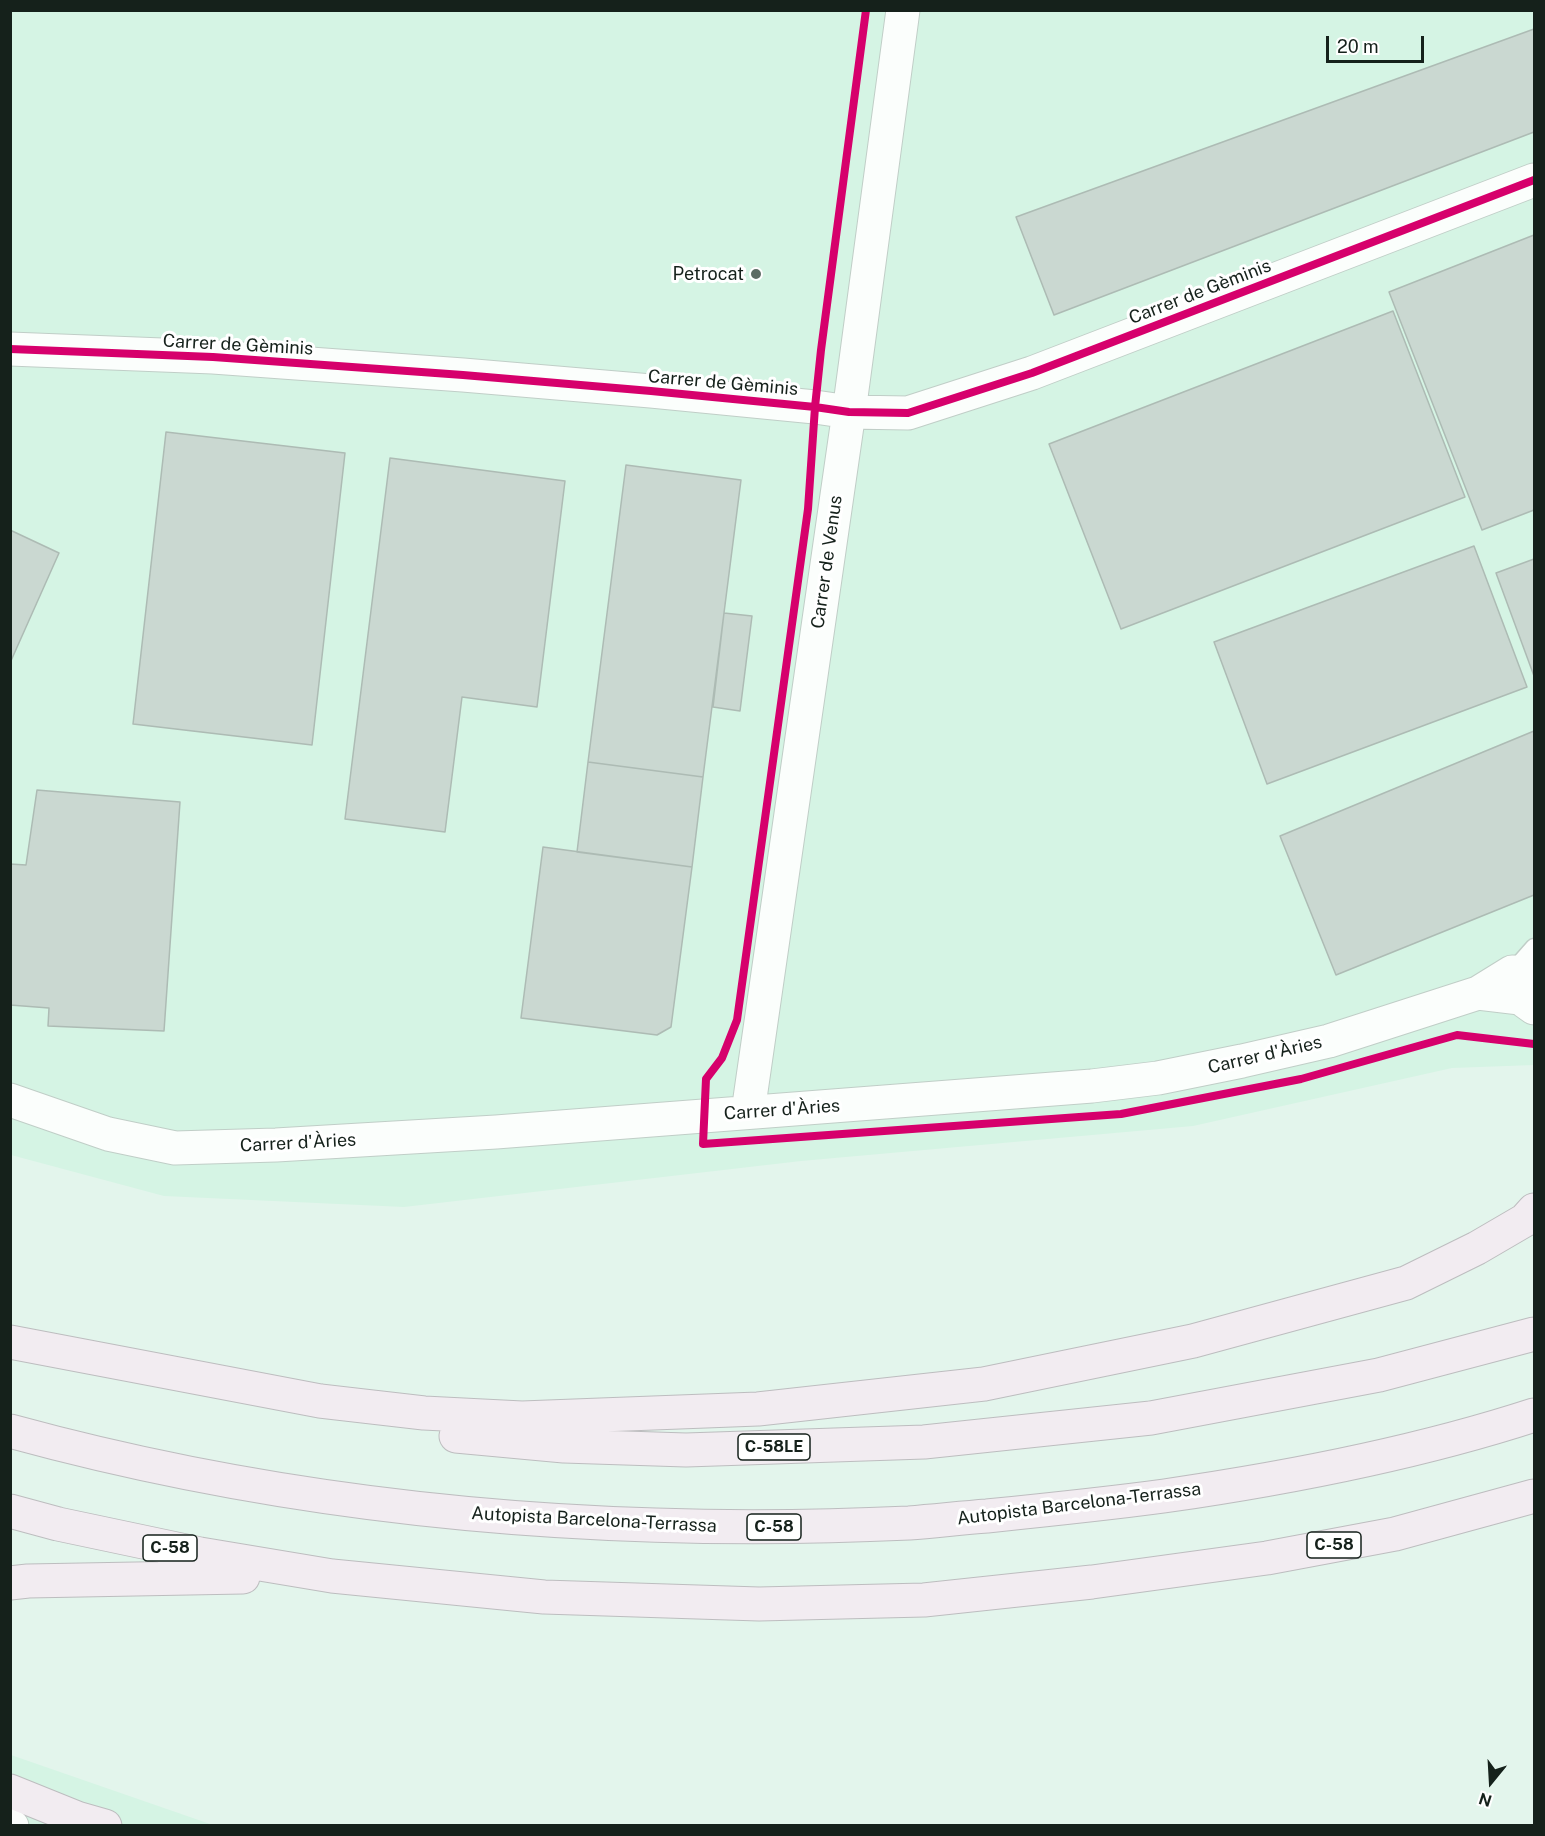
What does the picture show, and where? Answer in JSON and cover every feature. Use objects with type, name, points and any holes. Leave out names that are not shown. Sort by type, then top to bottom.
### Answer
[{"type":"highway","points":[[10,1342],[320,1401],[424,1413],[522,1418],[758,1409],[984,1384],[1193,1341],[1406,1283],[1477,1248],[1525,1220],[1534,1210]]},
{"type":"highway","name":"C-58LE","points":[[10,1356],[90,1377],[196,1399],[310,1417],[439,1434],[564,1446],[686,1450],[924,1442],[1151,1418],[1379,1375],[1534,1334]]},
{"type":"highway","name":"Autopista Barcelona-Terrassa","points":[[10,1431],[72,1448],[203,1477],[427,1510],[624,1525],[762,1527],[912,1523],[1084,1507],[1226,1487],[1370,1460],[1494,1428],[1534,1415]]},
{"type":"highway","name":"C-58","points":[[10,1511],[58,1524],[200,1554],[332,1576],[544,1597],[759,1604],[924,1600],[1092,1582],[1267,1558],[1395,1534],[1534,1496]]},
{"type":"highway","points":[[10,1583],[105,1579],[332,1576]]},
{"type":"highway","points":[[10,1791],[77,1818],[105,1826]]},
{"type":"street","name":"Carrer de Venus","points":[[748,1113],[849,412],[903,10]]},
{"type":"street","name":"Carrer de Gèminis","points":[[10,349],[213,357],[675,393],[849,412],[908,413],[1032,373],[1534,180]]},
{"type":"street","name":"Carrer d'Àries","points":[[10,1100],[108,1134],[175,1148],[496,1132],[1092,1086],[1158,1078],[1329,1041],[1478,993],[1523,973]]},
{"type":"street","name":"Carrer d'Àries","points":[[1478,993],[1520,998],[1534,1008]]},
{"type":"lane","points":[[1523,973],[1534,947]]},
{"type":"shaded area","points":[[11,11],[1534,11],[1534,1065],[1452,1068],[1193,1126],[801,1161],[404,1207],[164,1196],[11,1155]]},
{"type":"shaded area","points":[[11,1755],[213,1825],[11,1825]]},
{"type":"building","points":[[1534,29],[1534,132],[1054,315],[1016,217]]},
{"type":"building","points":[[1534,235],[1534,510],[1482,530],[1389,292]]},
{"type":"building","points":[[1393,311],[1465,497],[1121,629],[1049,444]]},
{"type":"building","points":[[166,432],[345,453],[312,745],[133,724]]},
{"type":"building","points":[[390,458],[565,481],[537,707],[462,697],[445,832],[345,819]]},
{"type":"building","points":[[626,465],[741,480],[703,777],[588,762]]},
{"type":"building","points":[[10,530],[59,553],[10,663]]},
{"type":"building","points":[[1474,546],[1527,687],[1267,784],[1214,642]]},
{"type":"building","points":[[1534,559],[1534,676],[1496,573]]},
{"type":"building","points":[[724,613],[752,616],[740,711],[713,707]]},
{"type":"building","points":[[1534,731],[1534,895],[1336,975],[1280,836]]},
{"type":"building","points":[[588,762],[703,777],[692,867],[577,852]]},
{"type":"building","points":[[37,790],[180,802],[164,1031],[48,1026],[49,1008],[10,1005],[10,864],[26,865]]},
{"type":"building","points":[[543,847],[692,867],[671,1027],[657,1035],[521,1018]]},
{"type":"cycle path","points":[[866,10],[821,350],[808,509],[737,1020],[722,1058],[706,1079],[703,1144],[1121,1114],[1301,1079],[1457,1035],[1534,1044]]},
{"type":"cycle path","points":[[10,349],[213,357],[651,391],[849,412],[908,413],[1032,373],[1534,180]]},
{"type":"place","name":"Petrocat","points":[[756,274]]}]
